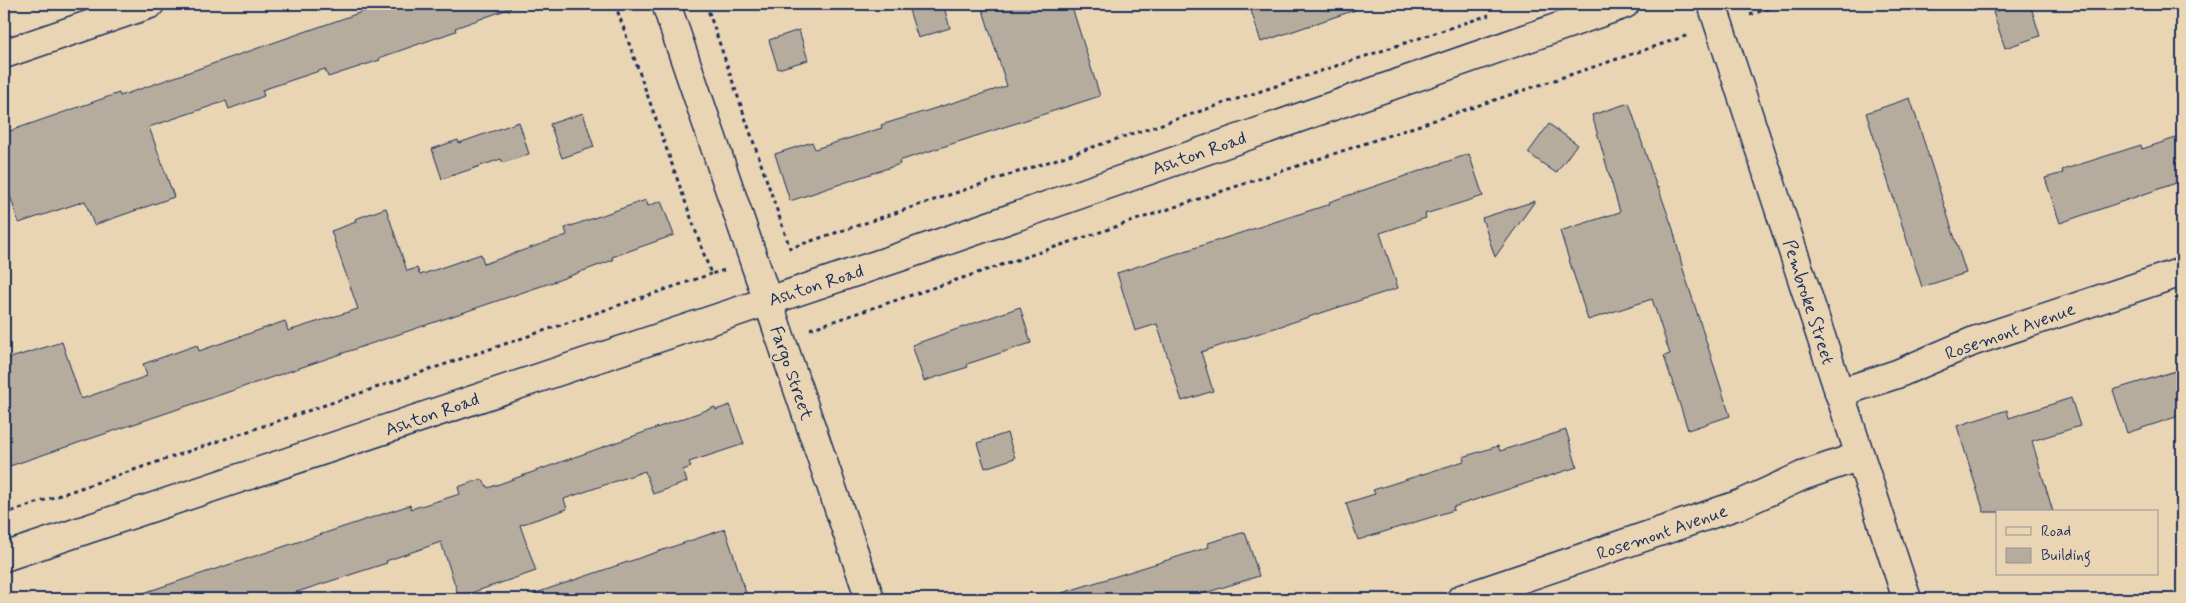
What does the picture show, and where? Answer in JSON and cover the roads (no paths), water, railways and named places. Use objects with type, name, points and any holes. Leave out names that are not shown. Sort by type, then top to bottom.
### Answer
[{"type":"street","points":[[4,54],[150,4]]},
{"type":"street","name":"Fargo Street","points":[[666,4],[870,599]]},
{"type":"street","name":"Ashton Road","points":[[4,557],[768,301],[1625,4]]},
{"type":"street","name":"Pembroke Street","points":[[1712,4],[1907,599]]},
{"type":"street","name":"Rosemont Avenue","points":[[1839,393],[1897,374],[1974,341],[2182,272]]},
{"type":"street","name":"Rosemont Avenue","points":[[1461,599],[1741,504],[1802,476],[1860,456]]}]
